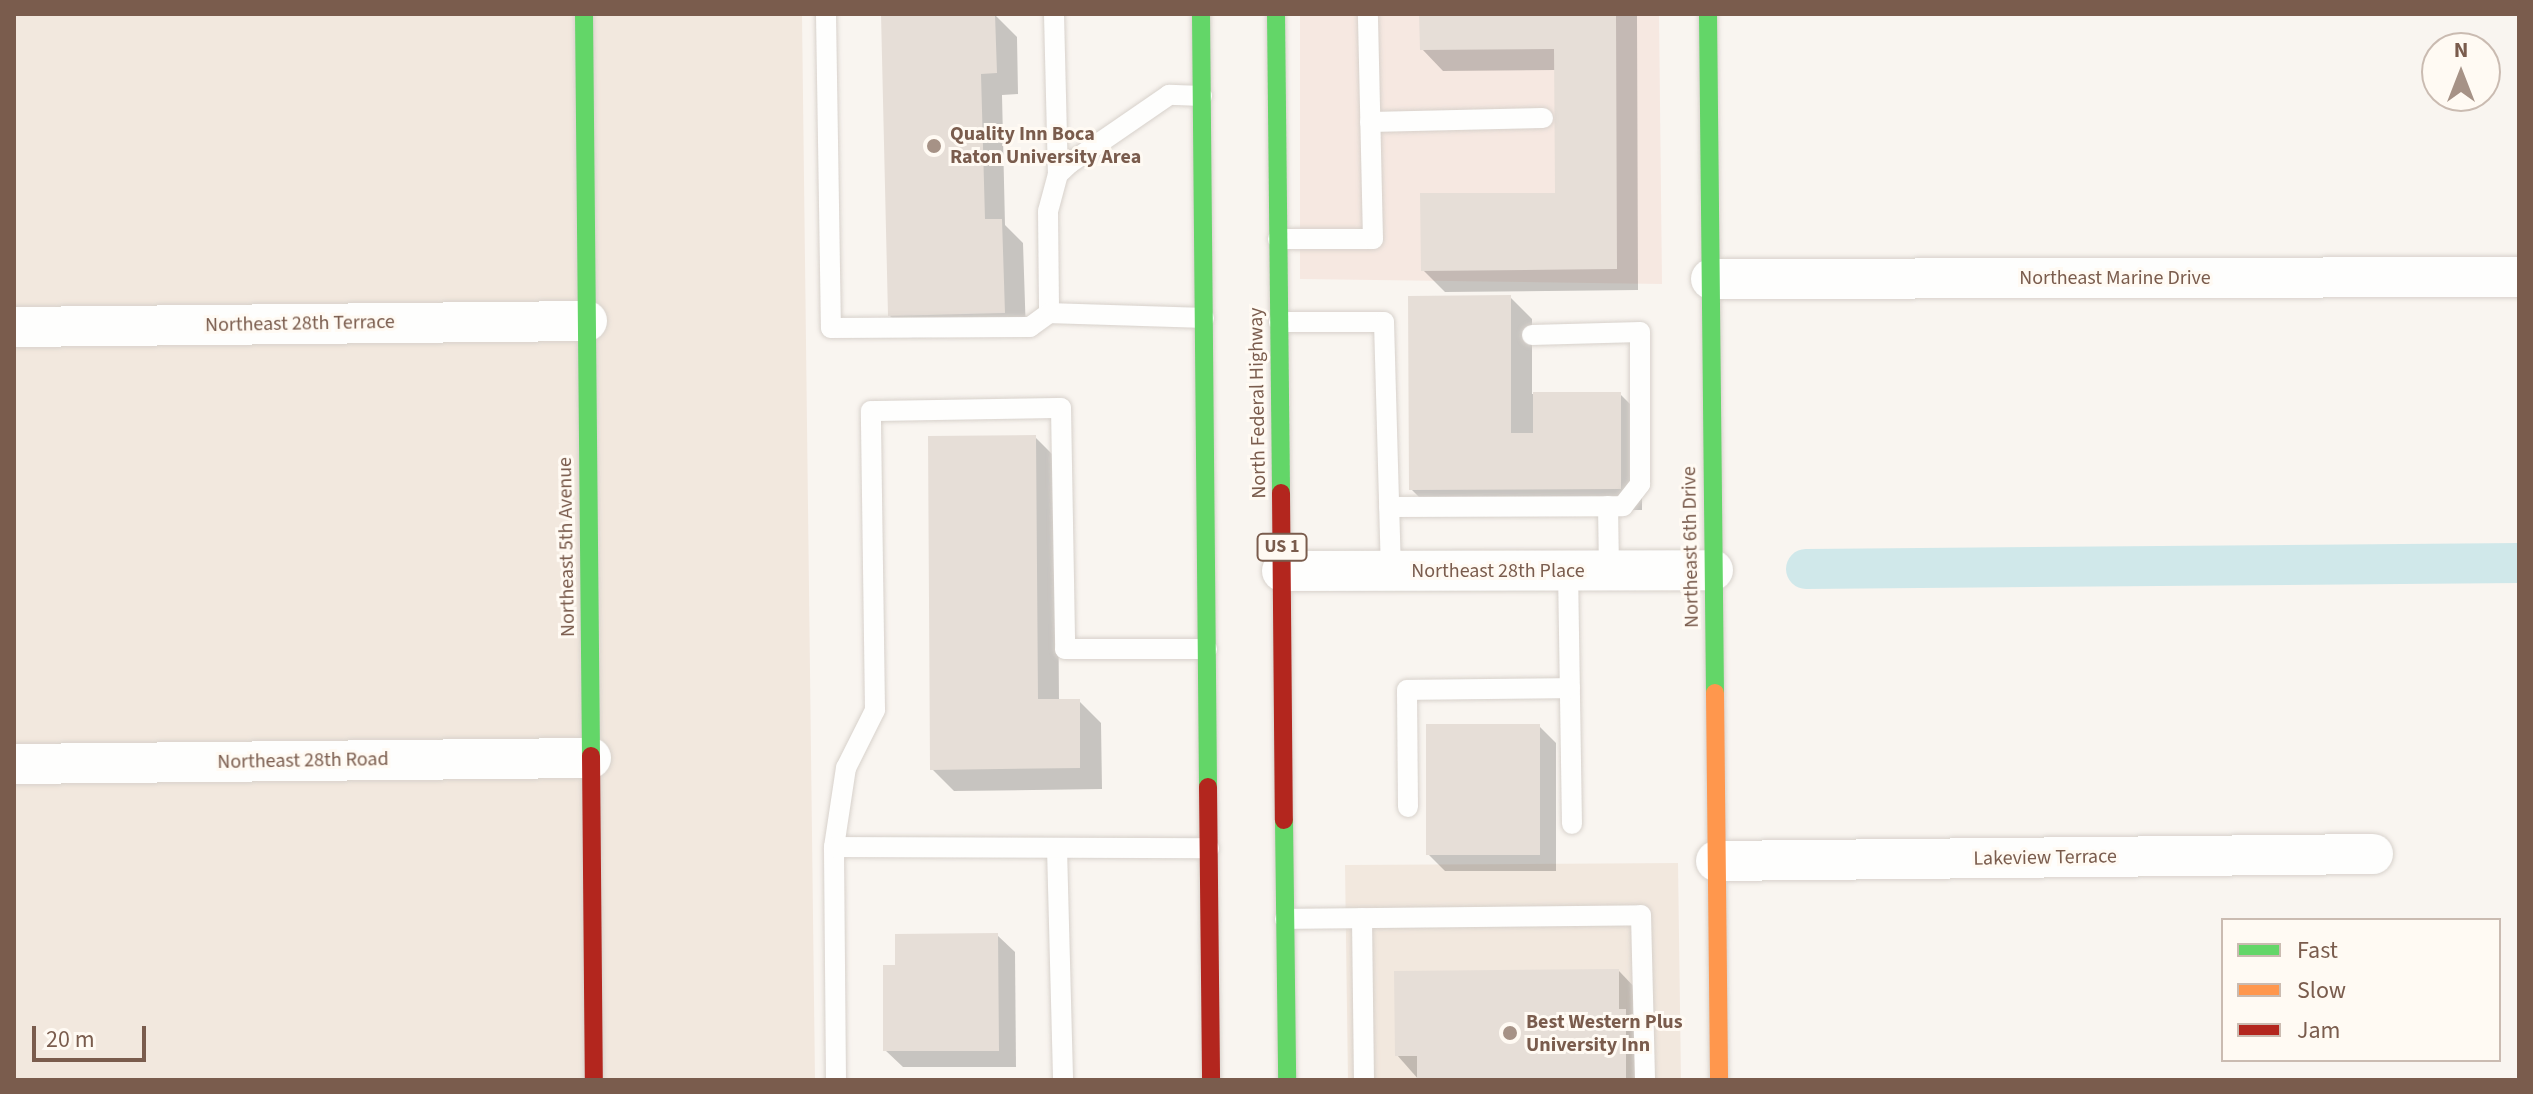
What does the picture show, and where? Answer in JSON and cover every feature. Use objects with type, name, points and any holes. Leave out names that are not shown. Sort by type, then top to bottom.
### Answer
[{"type":"main road","name":"Northeast 5th Avenue","points":[[584,14],[594,1080]]},
{"type":"main road","points":[[1201,14],[1211,1080]]},
{"type":"main road","name":"North Federal Highway","points":[[1276,14],[1287,1080]]},
{"type":"main road","name":"Northeast 6th Drive","points":[[1708,14],[1719,1080]]},
{"type":"street","name":"Northeast Marine Drive","points":[[1711,279],[2519,277]]},
{"type":"street","name":"Northeast 28th Terrace","points":[[14,327],[587,321]]},
{"type":"street","name":"Northeast 28th Place","points":[[1282,571],[1713,570]]},
{"type":"street","name":"Northeast 28th Road","points":[[14,764],[591,758]]},
{"type":"street","name":"Lakeview Terrace","points":[[1716,861],[2373,854]]},
{"type":"lane","points":[[826,14],[831,328],[1030,327],[1049,313],[1204,318]]},
{"type":"lane","points":[[1049,313],[1048,211],[1058,174],[1054,14]]},
{"type":"lane","points":[[1278,239],[1373,239],[1368,14]]},
{"type":"lane","points":[[1058,174],[1169,95],[1202,96]]},
{"type":"lane","points":[[1370,122],[1543,118]]},
{"type":"lane","points":[[1279,322],[1384,322],[1391,571]]},
{"type":"lane","points":[[1389,507],[1623,506],[1640,484],[1640,332],[1532,335]]},
{"type":"lane","points":[[836,1080],[834,847],[846,768],[875,710],[871,411],[1061,408],[1065,649],[1207,649]]},
{"type":"lane","points":[[1608,506],[1609,570]]},
{"type":"lane","points":[[1568,570],[1572,824]]},
{"type":"lane","points":[[1408,807],[1407,690],[1570,688]]},
{"type":"lane","points":[[834,847],[1209,848]]},
{"type":"lane","points":[[1057,848],[1063,1080]]},
{"type":"lane","points":[[1285,919],[1641,915],[1645,1080]]},
{"type":"lane","points":[[1362,918],[1364,1080]]},
{"type":"shaded area","points":[[14,14],[802,14],[815,1080],[14,1080]]},
{"type":"shaded area","points":[[1300,14],[1659,14],[1662,284],[1300,279]]},
{"type":"shaded area","points":[[1678,863],[1681,1080],[1348,1080],[1345,865]]},
{"type":"building","name":"Quality Inn Boca Raton University Area","points":[[881,14],[995,14],[997,73],[981,74],[985,219],[1002,219],[1005,313],[888,316]]},
{"type":"building","points":[[1419,14],[1616,14],[1617,269],[1421,271],[1420,193],[1555,193],[1554,49],[1420,50]]},
{"type":"building","points":[[1511,295],[1511,433],[1533,433],[1533,392],[1621,392],[1621,489],[1409,490],[1408,296]]},
{"type":"building","points":[[1036,435],[1038,699],[1080,699],[1080,768],[930,770],[928,436]]},
{"type":"building","points":[[1426,724],[1540,724],[1540,855],[1426,855]]},
{"type":"building","points":[[998,933],[999,1051],[883,1051],[883,965],[895,965],[895,934]]},
{"type":"building","name":"Best Western Plus University Inn","points":[[1619,969],[1619,1009],[1626,1009],[1626,1080],[1417,1080],[1417,1056],[1395,1056],[1394,971]]},
{"type":"waterway","points":[[1806,569],[2519,563]]},
{"type":"traffic: fast","points":[[584,14],[591,756]]},
{"type":"traffic: fast","points":[[1201,14],[1208,787]]},
{"type":"traffic: fast","points":[[1276,14],[1281,493]]},
{"type":"traffic: fast","points":[[1708,14],[1715,693]]},
{"type":"traffic: fast","points":[[1284,820],[1287,1080]]},
{"type":"traffic: slow","points":[[1715,693],[1719,1080]]},
{"type":"traffic: jam","points":[[1281,493],[1284,820]]},
{"type":"traffic: jam","points":[[591,756],[594,1080]]},
{"type":"traffic: jam","points":[[1208,787],[1211,1080]]},
{"type":"place","name":"Quality Inn Boca Raton University Area","points":[[934,146]]},
{"type":"place","name":"Best Western Plus University Inn","points":[[1510,1033]]}]
